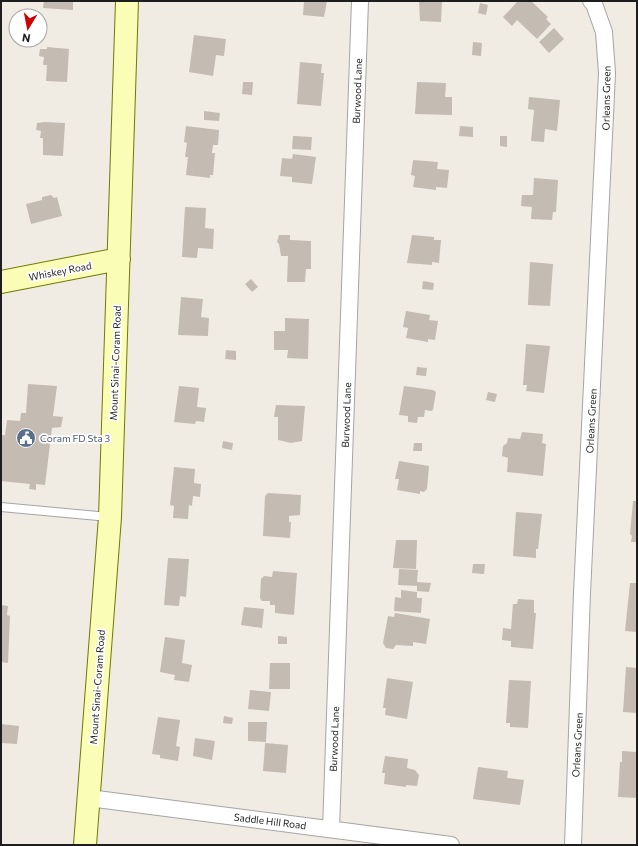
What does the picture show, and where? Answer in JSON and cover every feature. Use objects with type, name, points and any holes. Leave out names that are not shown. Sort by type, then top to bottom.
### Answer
[{"type":"main road","name":"Mount Sinai-Coram Road","points":[[85,845],[110,517],[127,1]]},
{"type":"main road","name":"Whiskey Road","points":[[1,282],[119,259]]},
{"type":"street","name":"Burwood Lane","points":[[331,829],[360,1]]},
{"type":"street","name":"Orleans Green","points":[[573,845],[583,586],[607,73],[604,32],[594,4],[591,1]]},
{"type":"street","name":"Saddle Hill Road","points":[[89,798],[451,845]]},
{"type":"lane","points":[[1,507],[110,517]]},
{"type":"building","points":[[44,1],[73,1],[73,10],[43,8]]},
{"type":"building","points":[[304,1],[327,1],[324,17],[303,15]]},
{"type":"building","points":[[419,1],[442,1],[441,22],[420,21]]},
{"type":"building","points":[[518,1],[531,1],[548,17],[546,19],[551,24],[537,39],[517,20],[512,26],[503,17]]},
{"type":"building","points":[[480,3],[488,5],[486,15],[478,13]]},
{"type":"building","points":[[554,28],[564,39],[549,53],[539,42]]},
{"type":"building","points":[[194,35],[226,39],[224,56],[216,55],[213,76],[189,72]]},
{"type":"building","points":[[473,42],[482,43],[481,56],[472,55]]},
{"type":"building","points":[[48,47],[69,49],[67,82],[46,81],[47,65],[43,65],[44,57],[39,56],[40,49],[47,49]]},
{"type":"building","points":[[300,62],[322,64],[321,73],[324,73],[321,106],[297,104]]},
{"type":"building","points":[[243,82],[253,82],[252,95],[242,94]]},
{"type":"building","points":[[417,82],[446,83],[445,97],[452,97],[452,115],[415,114]]},
{"type":"building","points":[[529,97],[560,100],[557,131],[545,129],[544,142],[531,141],[534,110],[528,109]]},
{"type":"building","points":[[204,111],[220,113],[219,121],[204,120]]},
{"type":"building","points":[[37,123],[65,123],[63,156],[43,155],[43,138],[40,138],[41,131],[36,130]]},
{"type":"building","points":[[186,126],[219,130],[218,145],[213,145],[212,153],[215,153],[213,175],[210,175],[210,178],[186,175],[188,157],[185,157],[187,143],[184,142]]},
{"type":"building","points":[[460,126],[473,127],[473,137],[459,136]]},
{"type":"building","points":[[293,136],[312,137],[311,150],[292,149]]},
{"type":"building","points":[[500,136],[507,136],[507,147],[500,146]]},
{"type":"building","points":[[293,154],[316,157],[312,184],[292,182],[292,177],[280,176],[282,158],[292,159]]},
{"type":"building","points":[[413,160],[438,162],[437,169],[449,170],[447,188],[436,187],[436,190],[413,187],[415,176],[411,175]]},
{"type":"building","points":[[534,178],[558,180],[556,212],[553,212],[552,220],[531,219],[532,207],[521,206],[522,195],[533,195]]},
{"type":"building","points":[[51,195],[54,198],[57,197],[62,216],[31,224],[26,204],[42,200],[42,197]]},
{"type":"building","points":[[185,207],[206,208],[205,228],[214,229],[213,249],[198,248],[197,258],[182,257]]},
{"type":"building","points":[[279,235],[290,235],[290,240],[311,241],[311,269],[306,269],[305,282],[287,282],[288,256],[281,256],[279,244],[277,242]]},
{"type":"building","points":[[412,235],[434,237],[434,240],[441,240],[439,263],[432,262],[432,265],[407,263]]},
{"type":"building","points":[[530,262],[553,264],[550,306],[528,305]]},
{"type":"building","points":[[251,279],[258,287],[252,292],[245,284]]},
{"type":"building","points":[[423,281],[434,283],[433,290],[422,289]]},
{"type":"building","points":[[181,297],[203,299],[201,317],[209,318],[208,336],[178,335]]},
{"type":"building","points":[[406,311],[430,315],[429,320],[438,321],[435,340],[428,339],[428,342],[406,338],[408,328],[403,327]]},
{"type":"building","points":[[285,318],[309,319],[308,359],[287,358],[288,350],[274,350],[274,331],[285,331]]},
{"type":"building","points":[[526,344],[550,346],[544,393],[526,391],[527,385],[523,385]]},
{"type":"building","points":[[226,350],[236,351],[236,360],[225,359]]},
{"type":"building","points":[[417,367],[427,368],[426,376],[416,375]]},
{"type":"building","name":"Coram FD Sta 3","points":[[28,384],[57,386],[53,416],[63,417],[61,427],[52,428],[45,485],[36,484],[36,490],[29,489],[30,484],[1,481],[1,435],[5,435],[7,420],[20,421],[21,413],[26,413]]},
{"type":"building","points":[[179,386],[199,388],[197,407],[206,408],[204,422],[196,421],[195,424],[174,422]]},
{"type":"building","points":[[404,386],[433,390],[436,392],[433,410],[425,410],[424,417],[418,417],[417,423],[408,422],[408,416],[399,415]]},
{"type":"building","points":[[488,392],[497,394],[495,402],[486,400]]},
{"type":"building","points":[[276,405],[305,406],[302,441],[291,443],[278,440],[278,417],[274,417]]},
{"type":"building","points":[[522,432],[543,434],[542,443],[546,444],[543,476],[507,472],[508,458],[502,456],[503,446],[507,443],[508,438],[520,439]]},
{"type":"building","points":[[223,441],[233,443],[232,450],[222,448]]},
{"type":"building","points":[[414,443],[422,443],[422,451],[413,451]]},
{"type":"building","points":[[399,461],[429,466],[427,489],[424,492],[420,491],[420,494],[397,490],[399,479],[395,479]]},
{"type":"building","points":[[174,467],[195,469],[194,483],[201,484],[200,497],[193,496],[192,506],[189,505],[188,519],[173,518],[174,506],[170,505]]},
{"type":"building","points":[[268,493],[301,495],[300,515],[289,516],[289,522],[291,522],[290,538],[263,536],[265,496]]},
{"type":"building","points":[[633,501],[637,501],[637,542],[631,542],[632,536],[630,534]]},
{"type":"building","points":[[516,512],[542,514],[538,549],[536,549],[536,558],[513,556]]},
{"type":"building","points":[[396,540],[417,540],[416,569],[393,568]]},
{"type":"building","points":[[168,558],[189,559],[186,597],[180,596],[179,606],[164,605]]},
{"type":"building","points":[[473,564],[485,564],[484,574],[472,573]]},
{"type":"building","points":[[399,569],[418,570],[417,582],[431,583],[429,592],[417,591],[417,586],[398,585]]},
{"type":"building","points":[[273,571],[297,573],[294,615],[275,613],[275,605],[270,605],[270,601],[262,601],[260,598],[261,579],[264,576],[272,577]]},
{"type":"building","points":[[630,583],[637,583],[637,632],[625,631]]},
{"type":"building","points":[[401,590],[417,592],[417,598],[422,598],[421,613],[394,611],[395,597],[401,598]]},
{"type":"building","points":[[518,599],[534,600],[534,613],[536,613],[533,649],[511,647],[511,641],[502,640],[503,628],[511,629],[513,604],[517,604]]},
{"type":"building","points":[[1,605],[8,606],[7,615],[10,616],[8,663],[1,662]]},
{"type":"building","points":[[244,607],[264,609],[262,628],[241,625]]},
{"type":"building","points":[[395,613],[430,619],[426,644],[413,642],[413,646],[396,645],[393,649],[386,648],[383,643],[388,616],[394,617]]},
{"type":"building","points":[[278,636],[287,637],[287,644],[278,644]]},
{"type":"building","points":[[165,637],[185,640],[182,663],[192,665],[189,682],[174,680],[175,675],[160,672]]},
{"type":"building","points":[[270,663],[290,663],[290,689],[269,689]]},
{"type":"building","points":[[626,667],[637,668],[637,713],[623,712]]},
{"type":"building","points":[[387,678],[413,682],[407,719],[385,715],[386,708],[383,708]]},
{"type":"building","points":[[509,680],[531,681],[528,728],[510,727],[510,723],[506,723]]},
{"type":"building","points":[[250,690],[271,692],[269,711],[248,709]]},
{"type":"building","points":[[224,716],[233,718],[232,724],[223,723]]},
{"type":"building","points":[[158,717],[180,720],[176,746],[180,747],[178,761],[160,758],[160,755],[152,754]]},
{"type":"building","points":[[248,722],[267,722],[266,742],[248,741]]},
{"type":"building","points":[[1,724],[19,726],[17,744],[1,743]]},
{"type":"building","points":[[195,738],[215,741],[212,760],[193,756]]},
{"type":"building","points":[[265,743],[288,745],[286,773],[263,771]]},
{"type":"building","points":[[622,751],[637,752],[637,798],[618,797]]},
{"type":"building","points":[[385,756],[408,759],[407,768],[415,770],[419,775],[417,786],[406,785],[406,787],[384,784],[385,773],[382,773]]},
{"type":"building","points":[[478,767],[508,771],[507,778],[524,780],[520,805],[473,799]]},
{"type":"place","name":"Coram FD Sta 3","points":[[26,438]]}]
